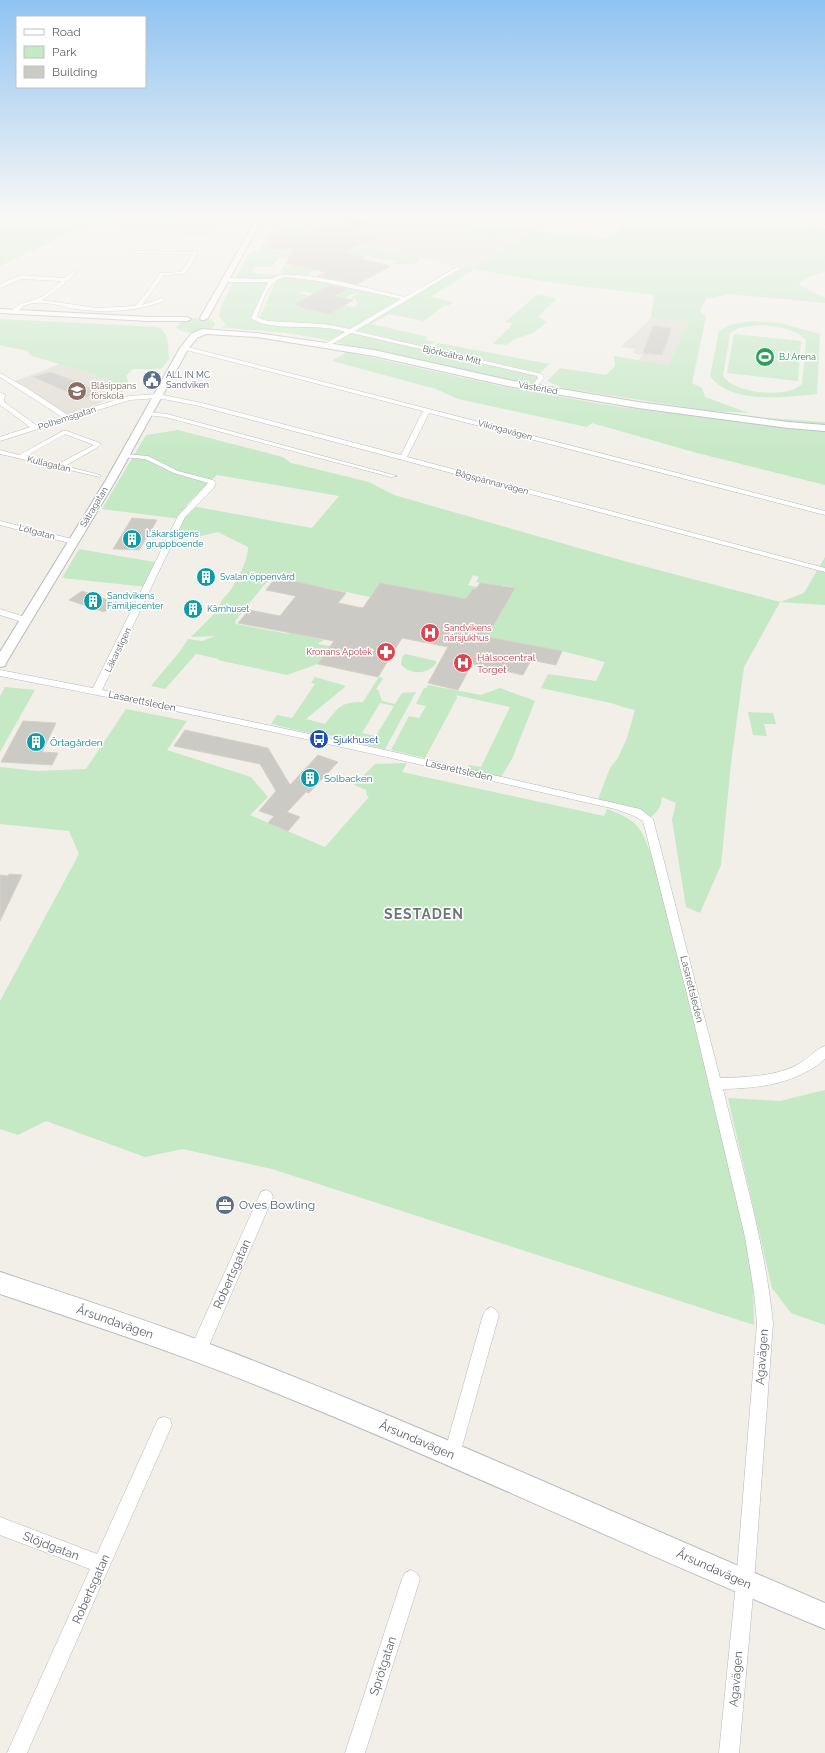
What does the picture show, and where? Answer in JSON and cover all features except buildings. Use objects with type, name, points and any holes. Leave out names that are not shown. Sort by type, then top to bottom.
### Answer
[{"type":"street","points":[[35,302],[41,298]]},
{"type":"street","points":[[137,307],[145,298]]},
{"type":"street","points":[[211,321],[213,304],[216,298]]},
{"type":"street","name":"Björksätra Mitt","points":[[264,298],[254,318],[256,320],[269,324],[324,326],[350,331],[538,375],[541,378],[533,388]]},
{"type":"street","points":[[400,298],[406,299]]},
{"type":"street","points":[[328,344],[406,299]]},
{"type":"street","points":[[14,312],[26,303],[35,302],[117,310],[137,307],[162,300]]},
{"type":"street","points":[[0,311],[149,319],[187,319]]},
{"type":"street","points":[[0,316],[80,321],[164,323],[176,327],[187,319]]},
{"type":"street","name":"Västerled","points":[[187,319],[211,321],[229,329],[283,333],[533,388],[703,414],[825,428]]},
{"type":"street","name":"Sätragatan","points":[[0,663],[124,456],[184,348],[194,336],[205,331],[211,321]]},
{"type":"street","name":"Västerled","points":[[187,332],[205,331],[252,334],[328,344]]},
{"type":"street","name":"Sätragatan","points":[[184,348],[187,332]]},
{"type":"street","points":[[424,348],[430,344]]},
{"type":"street","name":"Vikingavägen","points":[[184,348],[825,512]]},
{"type":"street","points":[[0,375],[24,388],[68,418]]},
{"type":"street","points":[[16,390],[24,388]]},
{"type":"street","points":[[9,392],[1,394],[1,403],[36,428]]},
{"type":"street","name":"Polhemsgatan","points":[[0,439],[123,400],[158,396]]},
{"type":"street","name":"Bågspännarvägen","points":[[158,396],[194,402],[825,570]]},
{"type":"street","points":[[403,458],[427,410]]},
{"type":"street","points":[[148,414],[165,415],[393,476]]},
{"type":"street","name":"Västerled","points":[[703,414],[825,422]]},
{"type":"street","points":[[46,425],[98,444],[60,466]]},
{"type":"street","points":[[20,457],[65,432]]},
{"type":"street","name":"Kullagatan","points":[[0,452],[98,476]]},
{"type":"street","name":"Läkarstigen","points":[[96,692],[182,516],[212,484],[211,481],[176,472],[146,457],[124,456]]},
{"type":"street","name":"Lötgatan","points":[[0,523],[73,542]]},
{"type":"street","points":[[0,612],[25,620]]},
{"type":"street","name":"Lasarettsleden","points":[[0,672],[423,761],[615,806],[644,816],[648,820],[654,840],[714,1084]]},
{"type":"street","points":[[714,1084],[749,1082],[787,1076],[810,1065],[825,1051]]},
{"type":"street","name":"Agavägen","points":[[714,1084],[752,1237],[762,1292],[765,1323],[745,1583],[729,1753]]},
{"type":"street","name":"Robertsgatan","points":[[198,1351],[266,1197]]},
{"type":"street","name":"Årsundavägen","points":[[0,1284],[198,1351],[266,1377],[452,1454],[745,1583],[825,1616]]},
{"type":"street","points":[[452,1454],[491,1315]]},
{"type":"street","name":"Robertsgatan","points":[[17,1753],[164,1425]]},
{"type":"street","name":"Slöjdgatan","points":[[0,1526],[102,1565]]},
{"type":"street","name":"Sprötgatan","points":[[355,1753],[411,1579]]},
{"type":"shaded area","points":[[651,318],[689,322],[668,365],[639,360],[642,355],[633,353],[636,349],[621,347]]},
{"type":"shaded area","name":"Blåsippans förskola","points":[[60,364],[131,388],[68,418],[13,382]]},
{"type":"green space","points":[[225,298],[263,298],[252,317],[256,322],[318,325],[540,375],[533,388],[374,353],[301,335],[222,327],[226,325],[219,316]]},
{"type":"green space","points":[[268,298],[306,298],[296,304],[301,306],[299,308],[305,309],[345,305],[354,307],[358,304],[355,299],[351,298],[406,299],[352,330],[311,323],[267,322],[261,320],[260,316],[265,306],[272,305],[265,305]]},
{"type":"green space","points":[[331,298],[346,298],[348,299],[344,301]]},
{"type":"green space","points":[[411,298],[434,298],[453,302],[448,306],[445,305],[424,321],[389,314],[371,324],[428,337],[425,340],[435,342],[426,347],[356,330]]},
{"type":"green space","points":[[534,298],[556,299],[538,317],[547,322],[533,333],[513,340],[506,345],[493,344],[510,327],[512,323],[505,322]]},
{"type":"green space","points":[[654,298],[712,298],[706,299],[700,311],[706,317],[692,383],[702,388],[705,397],[749,413],[710,411],[563,388],[547,381],[560,368],[606,375],[615,366],[614,356],[668,365],[689,322],[651,318]]},
{"type":"green space","points":[[771,298],[825,298],[825,303]]},
{"type":"green space","points":[[195,318],[215,322],[215,326],[201,332],[184,332],[176,327],[182,321]]},
{"type":"green space","points":[[0,319],[158,327],[165,333],[169,359],[161,369],[133,369],[126,376],[131,388],[86,372],[32,356],[27,351],[0,345]]},
{"type":"green space","points":[[750,321],[781,323],[820,334],[817,394],[791,397],[760,397],[731,391],[719,385],[710,376],[719,331],[730,325]],"holes":[[[760,325],[791,330],[806,340],[802,384],[795,389],[774,393],[749,390],[738,387],[729,382],[723,376],[730,333],[739,328]]]},
{"type":"green space","name":"BJ Arena","points":[[734,334],[801,341],[798,381],[727,373]]},
{"type":"green space","points":[[438,343],[549,364],[540,373],[434,348],[434,346]]},
{"type":"green space","points":[[347,352],[500,386],[613,406],[661,412],[656,408],[703,414],[825,422],[825,485],[697,453],[592,423],[587,427],[458,399],[436,389],[332,361]]},
{"type":"green space","points":[[178,430],[283,457],[291,463],[369,482],[394,495],[624,561],[780,602],[744,667],[731,763],[721,865],[700,913],[686,907],[672,820],[676,803],[662,797],[658,810],[648,819],[597,802],[610,768],[618,758],[627,738],[635,710],[611,703],[541,688],[548,674],[596,681],[605,662],[562,651],[487,637],[515,588],[503,585],[501,588],[476,582],[479,577],[473,575],[468,585],[477,587],[476,589],[473,589],[451,632],[449,596],[381,583],[370,597],[273,577],[265,584],[235,621],[236,624],[289,634],[290,632],[324,640],[317,644],[331,646],[318,664],[287,675],[196,654],[165,689],[151,686],[181,650],[188,639],[202,641],[215,636],[191,637],[219,609],[221,603],[232,588],[243,568],[248,547],[218,532],[193,538],[174,535],[181,519],[102,509],[146,435]],"holes":[[[217,475],[339,496],[312,528],[186,505]]]},
{"type":"green space","points":[[79,549],[160,563],[148,587],[62,578]]},
{"type":"green space","points":[[825,557],[825,605],[780,602],[804,593]]},
{"type":"green space","points":[[406,654],[436,661],[436,663],[429,670],[414,672],[405,668],[401,664],[402,657]]},
{"type":"green space","points":[[315,677],[346,686],[306,719],[325,724],[337,710],[345,704],[363,702],[379,677],[383,678],[376,689],[378,690],[382,701],[395,704],[402,693],[416,692],[385,749],[350,742],[351,740],[319,733],[317,735],[271,724],[277,715],[292,718],[315,684],[311,683]],"holes":[[[380,703],[394,706],[376,736],[362,733]]]},
{"type":"green space","points":[[428,685],[481,695],[500,688],[535,701],[512,759],[500,779],[466,771],[469,765],[481,767],[510,707],[456,695],[457,698],[425,758],[391,750],[409,716],[419,718],[426,706],[416,704],[424,688]]},
{"type":"green space","points":[[5,687],[35,690],[0,752],[0,696]]},
{"type":"green space","points":[[126,709],[187,721],[167,750],[251,777],[268,797],[250,815],[325,847],[369,797],[367,796],[366,790],[354,785],[375,764],[407,763],[402,772],[604,816],[607,809],[633,822],[642,833],[653,859],[737,1196],[753,1279],[754,1325],[272,1169],[183,1149],[145,1157],[46,1121],[18,1135],[0,1129],[0,1001],[79,854],[69,831],[0,824],[0,767],[37,771],[86,769]]},
{"type":"green space","points":[[748,712],[773,713],[776,724],[764,724],[767,736],[753,735]]},
{"type":"green space","points":[[825,1090],[825,1325],[791,1313],[772,1288],[728,1098],[780,1101]]},
{"type":"place","name":"BJ Arena","points":[[765,357]]},
{"type":"place","name":"ALL IN MC Sandviken","points":[[152,380]]},
{"type":"place","name":"Blåsippans förskola","points":[[77,391]]},
{"type":"place","name":"Läkarstigens gruppboende","points":[[132,539]]},
{"type":"place","name":"Svalan öppenvård","points":[[206,577]]},
{"type":"place","name":"Sandvikens Familjecenter","points":[[93,601]]},
{"type":"place","name":"Kärnhuset","points":[[193,609]]},
{"type":"place","name":"Sandvikens närsjukhus","points":[[430,633]]},
{"type":"place","name":"Kronans Apotek","points":[[386,652]]},
{"type":"place","name":"Hälsocentral Torget","points":[[463,663]]},
{"type":"place","name":"Sjukhuset","points":[[319,739]]},
{"type":"place","name":"Örtagården","points":[[36,742]]},
{"type":"place","name":"Solbacken","points":[[310,778]]},
{"type":"place","name":"Oves Bowling","points":[[225,1205]]},
{"type":"district","name":"SESTADEN","points":[[424,914]]}]
